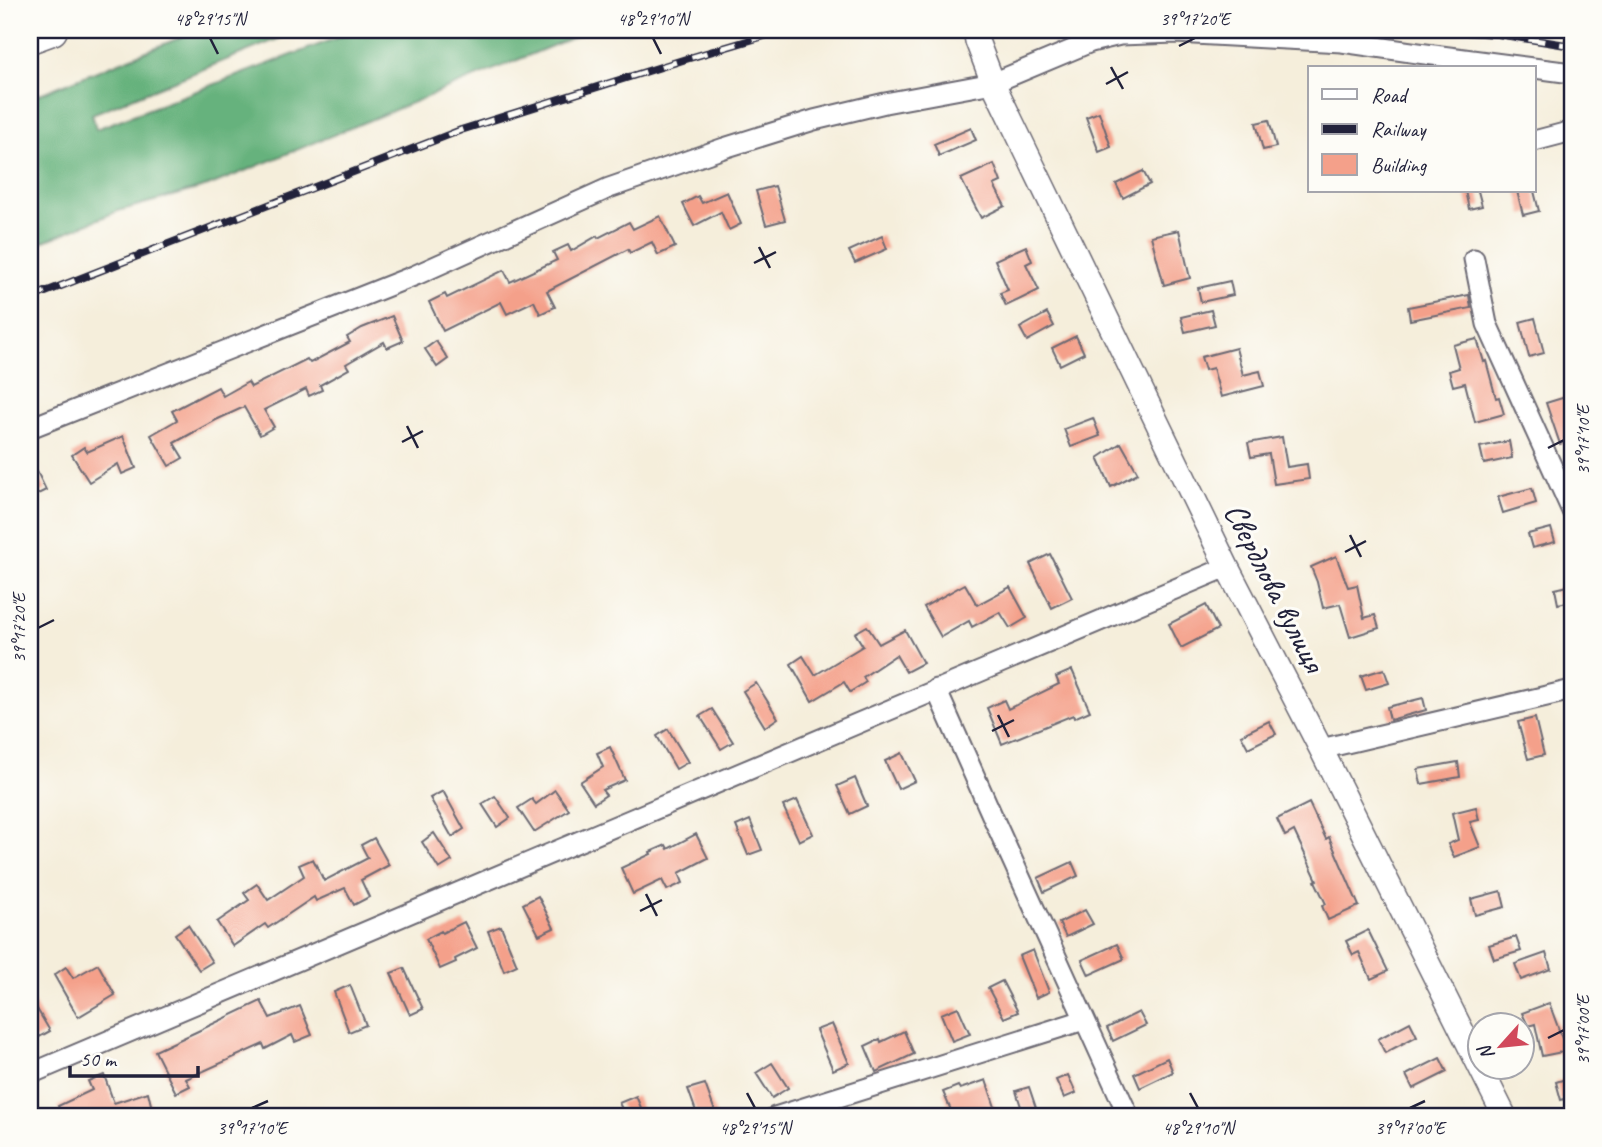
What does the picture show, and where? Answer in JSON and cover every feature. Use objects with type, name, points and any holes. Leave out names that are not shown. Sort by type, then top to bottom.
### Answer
[{"type":"main road","points":[[30,38],[52,30]]},
{"type":"street","name":"Свердлова вулиця","points":[[975,30],[993,83],[1227,567],[1504,1117]]},
{"type":"street","points":[[30,428],[416,275],[609,188],[814,120],[885,103],[993,83],[1091,42],[1120,35],[1177,33],[1342,42],[1417,61],[1487,66]]},
{"type":"street","points":[[1536,69],[1572,72]]},
{"type":"street","points":[[1536,140],[1572,131]]},
{"type":"street","points":[[1474,259],[1487,324],[1572,511]]},
{"type":"street","points":[[30,1073],[1227,567]]},
{"type":"street","points":[[936,689],[1129,1117]]},
{"type":"street","points":[[1321,749],[1572,690]]},
{"type":"street","points":[[775,1117],[1084,1020]]},
{"type":"green space","points":[[199,30],[300,30],[92,114],[96,129],[358,30],[591,30],[208,186],[118,211],[30,247],[30,98]]},
{"type":"building","points":[[1099,112],[1111,147],[1099,152],[1086,117]]},
{"type":"building","points":[[1269,120],[1276,147],[1263,150],[1256,123]]},
{"type":"building","points":[[971,128],[976,140],[939,156],[934,144]]},
{"type":"building","points":[[994,164],[1001,182],[994,185],[1005,206],[981,218],[961,179]]},
{"type":"building","points":[[1143,171],[1150,184],[1123,198],[1116,184]]},
{"type":"building","points":[[775,186],[785,220],[766,225],[756,191]]},
{"type":"building","points":[[727,192],[741,224],[729,230],[721,212],[694,226],[683,204],[698,196],[702,203]]},
{"type":"building","points":[[1465,192],[1478,192],[1482,206],[1469,209]]},
{"type":"building","points":[[1517,192],[1534,192],[1539,211],[1523,215]]},
{"type":"building","points":[[660,216],[675,247],[658,255],[652,242],[630,253],[628,249],[547,291],[555,307],[540,314],[534,301],[507,314],[501,302],[443,331],[429,302],[445,294],[447,298],[504,270],[510,282],[557,260],[553,252],[568,245],[571,251],[629,222],[633,229]]},
{"type":"building","points":[[1179,230],[1190,278],[1164,285],[1151,236]]},
{"type":"building","points":[[882,236],[887,249],[855,263],[849,251]]},
{"type":"building","points":[[1026,246],[1032,261],[1026,264],[1039,290],[1006,306],[1000,293],[1008,290],[995,260]]},
{"type":"building","points":[[1230,281],[1233,295],[1201,302],[1198,288]]},
{"type":"building","points":[[1469,295],[1471,308],[1410,320],[1408,307]]},
{"type":"building","points":[[1211,310],[1215,325],[1185,332],[1181,317]]},
{"type":"building","points":[[1047,313],[1054,326],[1027,341],[1020,328]]},
{"type":"building","points":[[392,316],[403,341],[387,348],[384,342],[346,364],[349,369],[320,385],[322,390],[309,396],[306,389],[264,410],[274,427],[260,435],[244,407],[174,443],[183,458],[169,466],[151,435],[177,420],[172,411],[218,387],[223,396],[248,382],[251,387],[307,359],[310,363],[350,342],[347,337],[362,328]]},
{"type":"building","points":[[1535,318],[1544,353],[1529,357],[1520,322]]},
{"type":"building","points":[[1076,336],[1084,353],[1060,365],[1052,348]]},
{"type":"building","points":[[1477,339],[1496,398],[1499,397],[1504,414],[1475,422],[1465,383],[1453,386],[1449,371],[1459,368],[1453,345]]},
{"type":"building","points":[[436,341],[448,359],[437,367],[425,349]]},
{"type":"building","points":[[1236,348],[1243,375],[1260,371],[1264,386],[1221,397],[1213,368],[1205,370],[1201,357]]},
{"type":"building","points":[[1572,395],[1572,440],[1560,444],[1546,403]]},
{"type":"building","points":[[1093,418],[1100,436],[1071,447],[1064,429]]},
{"type":"building","points":[[123,436],[136,468],[122,474],[118,464],[89,482],[72,455],[84,447],[87,452]]},
{"type":"building","points":[[1282,437],[1287,467],[1307,464],[1309,479],[1274,484],[1269,454],[1251,457],[1248,443]]},
{"type":"building","points":[[1509,441],[1512,458],[1484,464],[1480,447]]},
{"type":"building","points":[[1121,443],[1138,473],[1111,487],[1098,458]]},
{"type":"building","points":[[30,457],[46,490],[30,498]]},
{"type":"building","points":[[1532,488],[1536,503],[1503,513],[1498,497]]},
{"type":"building","points":[[1551,528],[1555,542],[1532,548],[1528,534]]},
{"type":"building","points":[[1050,554],[1072,598],[1052,608],[1030,564]]},
{"type":"building","points":[[1336,556],[1348,587],[1357,585],[1364,618],[1375,615],[1379,628],[1350,637],[1340,604],[1323,608],[1311,567]]},
{"type":"building","points":[[965,584],[977,605],[1010,587],[1027,618],[1010,628],[1000,612],[972,627],[969,621],[941,637],[924,607]]},
{"type":"building","points":[[1572,585],[1572,601],[1558,604],[1555,589]]},
{"type":"building","points":[[1206,605],[1218,629],[1181,648],[1169,624]]},
{"type":"building","points":[[867,626],[879,644],[905,630],[923,663],[906,672],[896,655],[863,677],[866,682],[850,692],[844,682],[812,701],[791,664],[803,656],[815,675],[863,646],[855,633]]},
{"type":"building","points":[[1384,669],[1389,683],[1366,690],[1361,676]]},
{"type":"building","points":[[1072,670],[1090,711],[1074,718],[1073,715],[1002,744],[987,708],[1004,700],[1008,709],[1059,684],[1056,677]]},
{"type":"building","points":[[756,683],[778,718],[765,727],[743,691]]},
{"type":"building","points":[[1423,698],[1426,710],[1390,720],[1387,707]]},
{"type":"building","points":[[712,709],[733,742],[721,749],[700,716]]},
{"type":"building","points":[[1535,718],[1544,755],[1528,759],[1518,722]]},
{"type":"building","points":[[1269,721],[1276,734],[1248,748],[1241,735]]},
{"type":"building","points":[[668,729],[688,762],[676,769],[657,736]]},
{"type":"building","points":[[610,747],[625,780],[602,790],[606,795],[594,803],[580,782],[603,767],[597,753]]},
{"type":"building","points":[[902,753],[915,781],[898,789],[885,761]]},
{"type":"building","points":[[1458,762],[1460,777],[1421,784],[1418,769]]},
{"type":"building","points":[[855,778],[867,806],[850,814],[837,786]]},
{"type":"building","points":[[555,790],[569,810],[534,832],[518,808],[532,799],[536,804]]},
{"type":"building","points":[[443,791],[464,829],[452,837],[430,798]]},
{"type":"building","points":[[495,796],[510,818],[497,827],[482,804]]},
{"type":"building","points":[[797,800],[813,834],[799,841],[783,806]]},
{"type":"building","points":[[1309,803],[1326,839],[1329,837],[1359,906],[1328,920],[1322,906],[1326,904],[1315,881],[1317,880],[1294,831],[1285,836],[1277,819]]},
{"type":"building","points":[[1476,807],[1479,820],[1470,822],[1480,847],[1454,857],[1448,844],[1458,840],[1452,813]]},
{"type":"building","points":[[750,820],[762,850],[748,855],[736,826]]},
{"type":"building","points":[[434,833],[452,861],[439,869],[422,842]]},
{"type":"building","points":[[696,834],[708,858],[679,873],[683,883],[667,890],[662,880],[633,894],[621,868],[651,854],[650,852],[666,845],[668,849]]},
{"type":"building","points":[[374,838],[389,865],[361,880],[369,897],[354,905],[345,888],[316,901],[314,897],[268,928],[265,924],[233,946],[217,922],[249,900],[244,893],[257,884],[268,900],[304,876],[299,865],[313,859],[324,881],[368,858],[361,845]]},
{"type":"building","points":[[1072,862],[1078,876],[1044,892],[1038,878]]},
{"type":"building","points":[[1501,891],[1505,907],[1475,915],[1471,899]]},
{"type":"building","points":[[538,896],[554,928],[539,935],[523,904]]},
{"type":"building","points":[[1085,910],[1093,924],[1066,937],[1059,923]]},
{"type":"building","points":[[464,922],[477,948],[440,969],[426,939]]},
{"type":"building","points":[[188,925],[212,962],[199,970],[175,934]]},
{"type":"building","points":[[501,926],[517,965],[504,971],[488,931]]},
{"type":"building","points":[[1368,930],[1388,971],[1371,979],[1359,952],[1353,955],[1346,941]]},
{"type":"building","points":[[1516,937],[1521,951],[1494,959],[1489,945]]},
{"type":"building","points":[[1117,944],[1124,959],[1089,975],[1082,960]]},
{"type":"building","points":[[1033,950],[1049,992],[1036,998],[1019,956]]},
{"type":"building","points":[[1546,953],[1551,969],[1521,980],[1515,964]]},
{"type":"building","points":[[98,964],[115,995],[78,1017],[54,975],[66,967],[73,978]]},
{"type":"building","points":[[404,968],[423,1009],[410,1015],[391,973]]},
{"type":"building","points":[[1002,981],[1018,1012],[1004,1018],[988,988]]},
{"type":"building","points":[[350,985],[366,1025],[349,1032],[334,992]]},
{"type":"building","points":[[30,997],[50,1031],[30,1042]]},
{"type":"building","points":[[261,1001],[270,1018],[300,1006],[312,1035],[295,1042],[292,1035],[265,1049],[263,1044],[186,1079],[190,1086],[176,1093],[155,1051]]},
{"type":"building","points":[[1549,1003],[1562,1038],[1572,1036],[1572,1050],[1542,1056],[1536,1029],[1536,1010],[1530,1010]]},
{"type":"building","points":[[958,1007],[970,1034],[952,1041],[941,1014]]},
{"type":"building","points":[[1139,1012],[1146,1025],[1113,1041],[1107,1028]]},
{"type":"building","points":[[1410,1022],[1417,1036],[1385,1053],[1378,1039]]},
{"type":"building","points":[[832,1024],[849,1063],[833,1070],[816,1030]]},
{"type":"building","points":[[904,1031],[914,1054],[876,1072],[865,1046]]},
{"type":"building","points":[[1167,1058],[1173,1072],[1140,1088],[1134,1074]]},
{"type":"building","points":[[1440,1058],[1447,1072],[1413,1089],[1406,1075]]},
{"type":"building","points":[[772,1063],[788,1088],[772,1098],[756,1073]]},
{"type":"building","points":[[104,1075],[114,1103],[148,1092],[153,1113],[138,1117],[135,1109],[119,1117],[63,1117],[58,1106],[92,1090],[88,1081]]},
{"type":"building","points":[[1068,1075],[1076,1093],[1064,1098],[1056,1080]]},
{"type":"building","points":[[1572,1077],[1572,1097],[1561,1100],[1556,1082]]},
{"type":"building","points":[[986,1080],[996,1110],[973,1117],[954,1117],[943,1092]]},
{"type":"building","points":[[705,1084],[717,1117],[698,1117],[688,1089]]},
{"type":"building","points":[[1029,1087],[1037,1111],[1024,1116],[1016,1091]]},
{"type":"building","points":[[636,1096],[645,1117],[626,1117],[619,1103]]},
{"type":"railway","points":[[30,298],[461,130],[784,30]]},
{"type":"railway","points":[[1433,30],[1498,34],[1572,46]]}]
